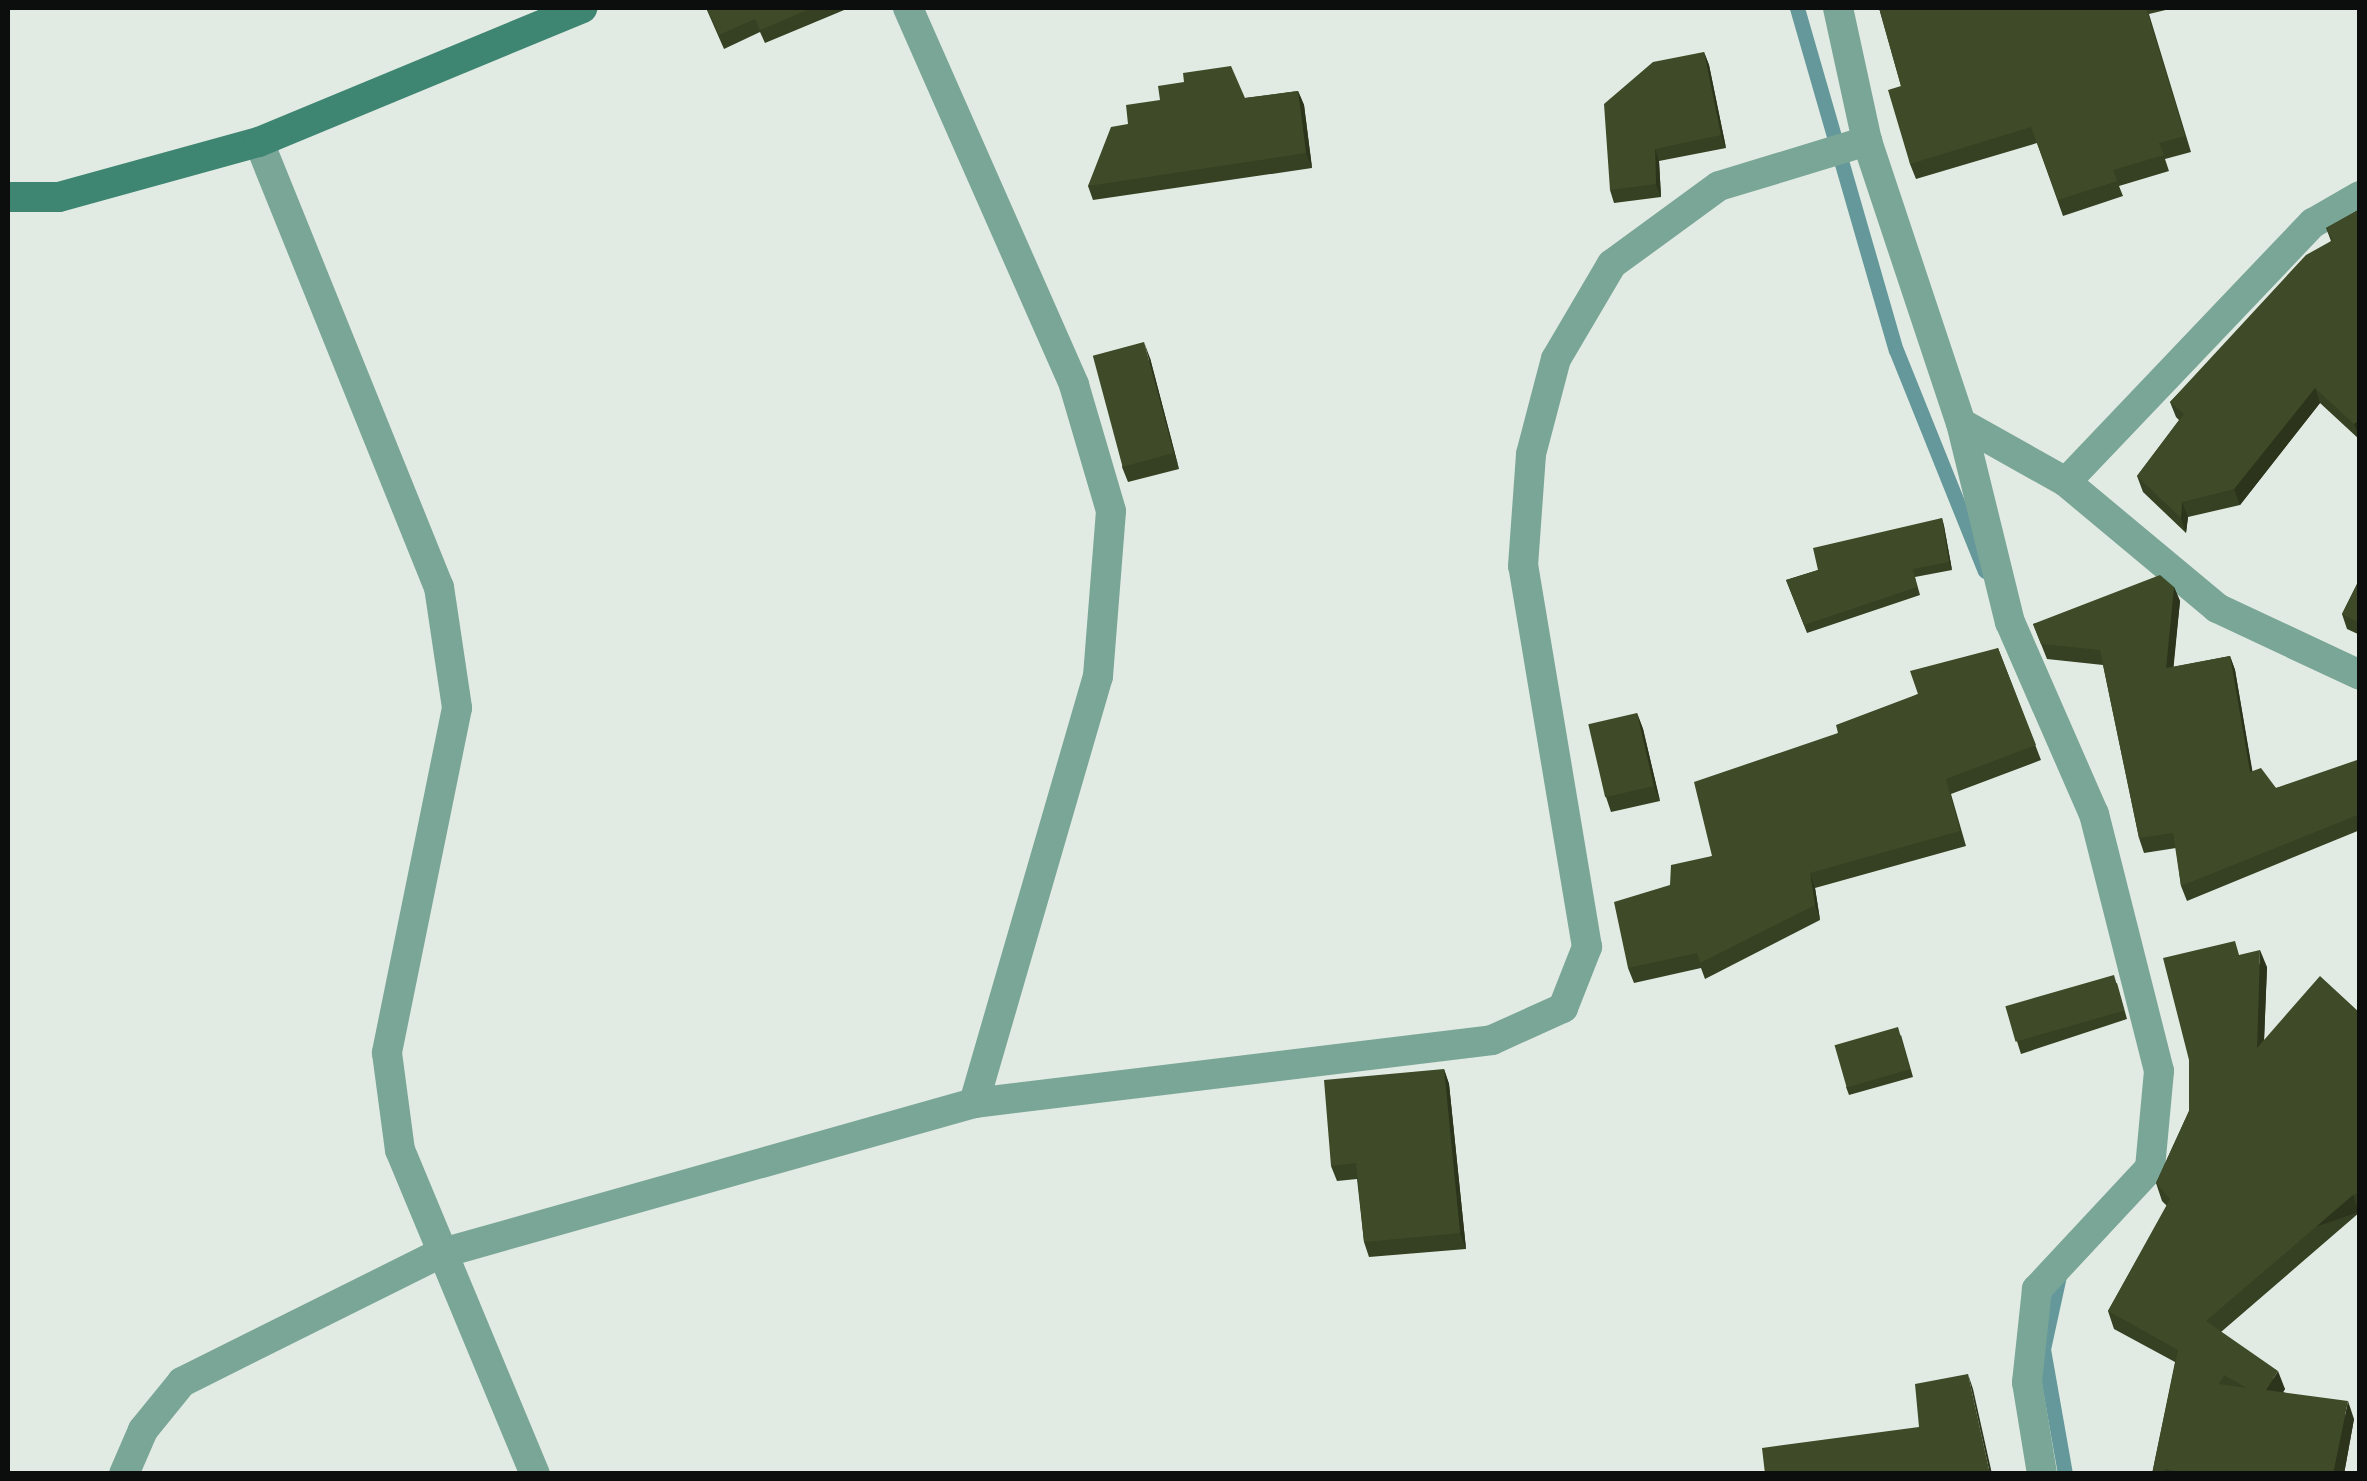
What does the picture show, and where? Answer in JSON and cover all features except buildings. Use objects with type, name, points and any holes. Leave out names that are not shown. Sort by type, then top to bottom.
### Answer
[{"type":"street","points":[[8,197],[59,197],[260,142],[582,8]]},
{"type":"street","points":[[908,8],[1074,385],[1111,511],[1098,676],[974,1103]]},
{"type":"street","points":[[1838,8],[1867,142],[1961,423],[2010,622],[2094,814],[2159,1071],[2150,1168],[2037,1288],[2026,1382],[2042,1474]]},
{"type":"street","points":[[260,142],[439,588],[456,708],[387,1053],[400,1150],[440,1254],[535,1474]]},
{"type":"street","points":[[124,1474],[142,1430],[182,1382],[440,1254],[974,1103],[1492,1040],[1563,1008],[1587,947],[1523,566],[1531,454],[1556,359],[1612,264],[1719,186],[1867,142]]},
{"type":"street","points":[[2066,482],[2312,223],[2360,196]]},
{"type":"street","points":[[1961,423],[2066,482],[2217,608],[2360,675]]},
{"type":"waterway","points":[[1797,8],[1896,350],[1985,571]]},
{"type":"waterway","points":[[2060,1271],[2043,1349],[2065,1474]]}]
